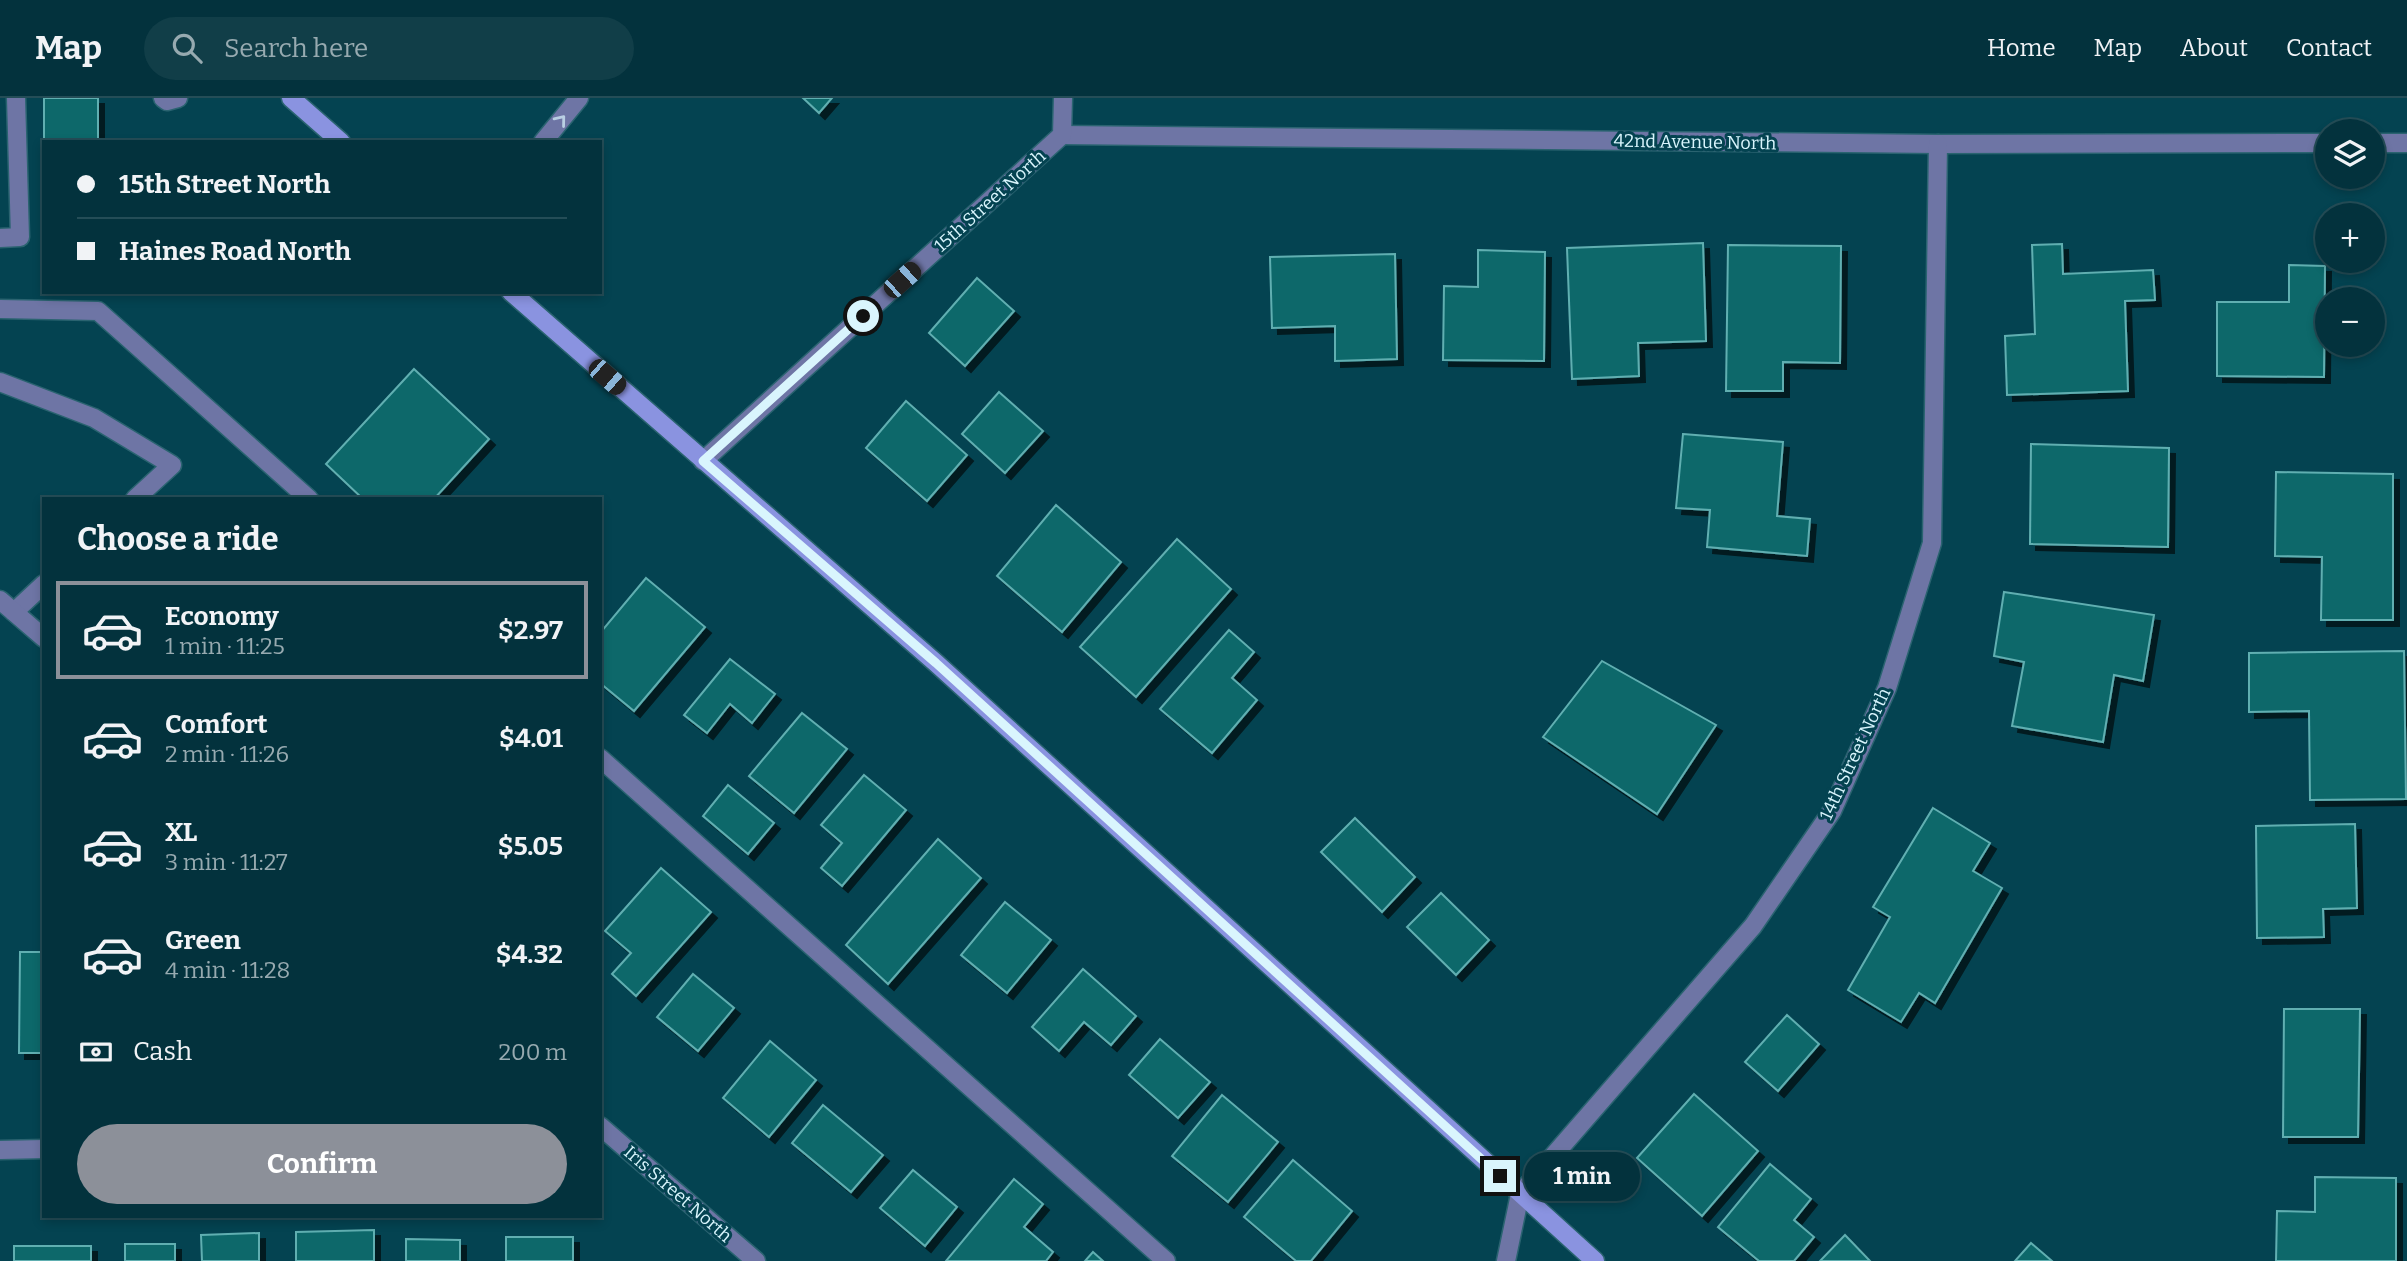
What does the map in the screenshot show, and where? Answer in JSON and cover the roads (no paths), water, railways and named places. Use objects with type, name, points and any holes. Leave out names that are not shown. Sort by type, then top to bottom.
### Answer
[{"type":"street","points":[[0,237],[20,237],[16,98]]},
{"type":"street","points":[[163,98],[167,102],[178,98]]},
{"type":"street","points":[[291,98],[339,140]]},
{"type":"street","points":[[545,140],[579,98]]},
{"type":"street","points":[[1062,135],[1063,98]]},
{"type":"street","name":"42nd Avenue North","points":[[1062,135],[1938,145],[2315,143]]},
{"type":"street","name":"15th Street North","points":[[703,461],[1062,135]]},
{"type":"street","points":[[2385,143],[2407,143]]},
{"type":"street","name":"14th Street North","points":[[1506,1261],[1520,1194],[1753,926],[1832,811],[1887,688],[1932,543],[1938,145]]},
{"type":"street","points":[[513,294],[936,663],[1595,1261]]},
{"type":"street","points":[[0,309],[98,311],[307,497]]},
{"type":"street","points":[[0,382],[94,418],[172,465],[137,497]]},
{"type":"street","points":[[42,585],[7,606],[42,636]]},
{"type":"street","points":[[602,760],[1166,1261]]},
{"type":"street","name":"Iris Street North","points":[[602,1128],[755,1261]]},
{"type":"street","points":[[602,1143],[619,1143]]},
{"type":"street","points":[[0,1150],[42,1149]]}]
